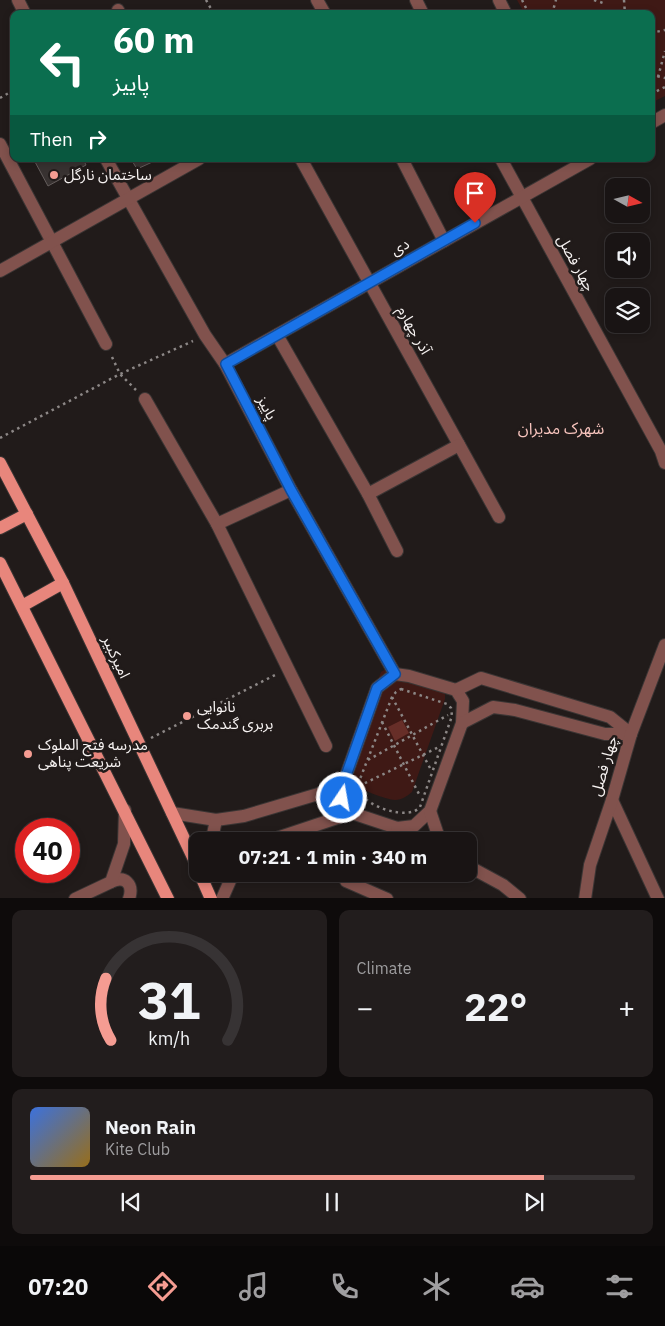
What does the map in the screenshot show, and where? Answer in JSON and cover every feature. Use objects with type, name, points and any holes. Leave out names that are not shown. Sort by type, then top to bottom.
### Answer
[{"type":"main road","name":"امیرکبیر","points":[[0,463],[63,583],[189,849]]},
{"type":"main road","points":[[0,528],[27,514]]},
{"type":"main road","points":[[0,563],[168,898]]},
{"type":"main road","points":[[22,606],[63,583]]},
{"type":"main road","points":[[204,882],[212,898]]},
{"type":"street","points":[[0,144],[106,344]]},
{"type":"street","name":"پاییز","points":[[108,162],[205,335],[226,364],[291,490],[395,674]]},
{"type":"street","points":[[0,271],[193,162]]},
{"type":"street","name":"آذر چهارم","points":[[302,162],[499,517]]},
{"type":"street","points":[[404,162],[444,241]]},
{"type":"street","name":"چهار فصل","points":[[503,162],[661,450],[665,463]]},
{"type":"street","name":"دی","points":[[226,364],[584,162]]},
{"type":"street","points":[[277,335],[368,494],[396,551]]},
{"type":"street","points":[[145,399],[217,524],[326,746]]},
{"type":"street","points":[[368,494],[459,445]]},
{"type":"street","points":[[217,524],[291,490]]},
{"type":"street","name":"چهار فصل","points":[[585,898],[590,864],[612,800],[631,734],[665,645]]},
{"type":"street","points":[[352,813],[342,798],[342,787],[377,688],[395,674],[409,676],[456,690],[463,701],[462,722],[430,811],[414,826],[397,828]]},
{"type":"street","points":[[456,690],[481,678],[610,717],[631,734]]},
{"type":"street","points":[[462,722],[494,707],[515,710],[605,734],[631,734]]},
{"type":"street","points":[[172,813],[216,820],[244,816],[342,787]]},
{"type":"street","points":[[612,800],[658,898]]},
{"type":"street","points":[[111,882],[124,844],[125,810]]},
{"type":"street","points":[[430,811],[437,832]]},
{"type":"street","points":[[295,832],[352,813],[405,832]]},
{"type":"street","points":[[213,832],[216,820]]},
{"type":"street","points":[[477,871],[503,885],[520,898]]},
{"type":"street","points":[[75,898],[117,878],[125,880],[130,885],[131,892],[129,898]]},
{"type":"street","points":[[222,898],[229,882]]},
{"type":"street","points":[[348,882],[387,898]]},
{"type":"path","points":[[594,0],[603,3],[604,0]]},
{"type":"path","points":[[658,77],[665,51]]},
{"type":"path","points":[[655,76],[665,78]]},
{"type":"path","points":[[0,438],[120,374],[205,335]]},
{"type":"path","points":[[106,344],[120,374],[145,399]]},
{"type":"path","points":[[148,739],[288,669]]},
{"type":"path","points":[[401,689],[447,704],[451,708],[452,713],[443,745],[416,811],[400,813],[370,803],[364,798],[359,786],[382,722],[392,697],[396,692],[401,689]]},
{"type":"path","points":[[392,697],[433,772]]},
{"type":"path","points":[[368,760],[452,713]]},
{"type":"path","points":[[382,722],[422,800]]},
{"type":"path","points":[[359,786],[443,745]]},
{"type":"shaded area","points":[[517,0],[665,0],[665,96],[655,101],[655,10],[523,10]]},
{"type":"shaded area","points":[[388,668],[445,693],[445,699],[412,792],[402,799],[395,800],[385,798],[350,783],[346,768],[381,672]]},
{"type":"shaded area","points":[[402,720],[409,733],[395,741],[388,727]]},
{"type":"building","name":"ساختمان نارگل","points":[[35,162],[84,162],[86,165],[48,186]]},
{"type":"building","points":[[133,162],[152,162],[137,169]]},
{"type":"place","name":"ساختمان نارگل","points":[[54,175]]},
{"type":"place","name":"نانوایی بربری گندمک","points":[[187,716]]},
{"type":"place","name":"مدرسه فتح الملوک شریعت پناهی","points":[[28,754]]},
{"type":"district","name":"شهرک مدیران","points":[[561,428]]},
{"type":"route","points":[[342,798],[342,787],[377,688],[395,674],[291,490],[226,364],[475,223]]}]
